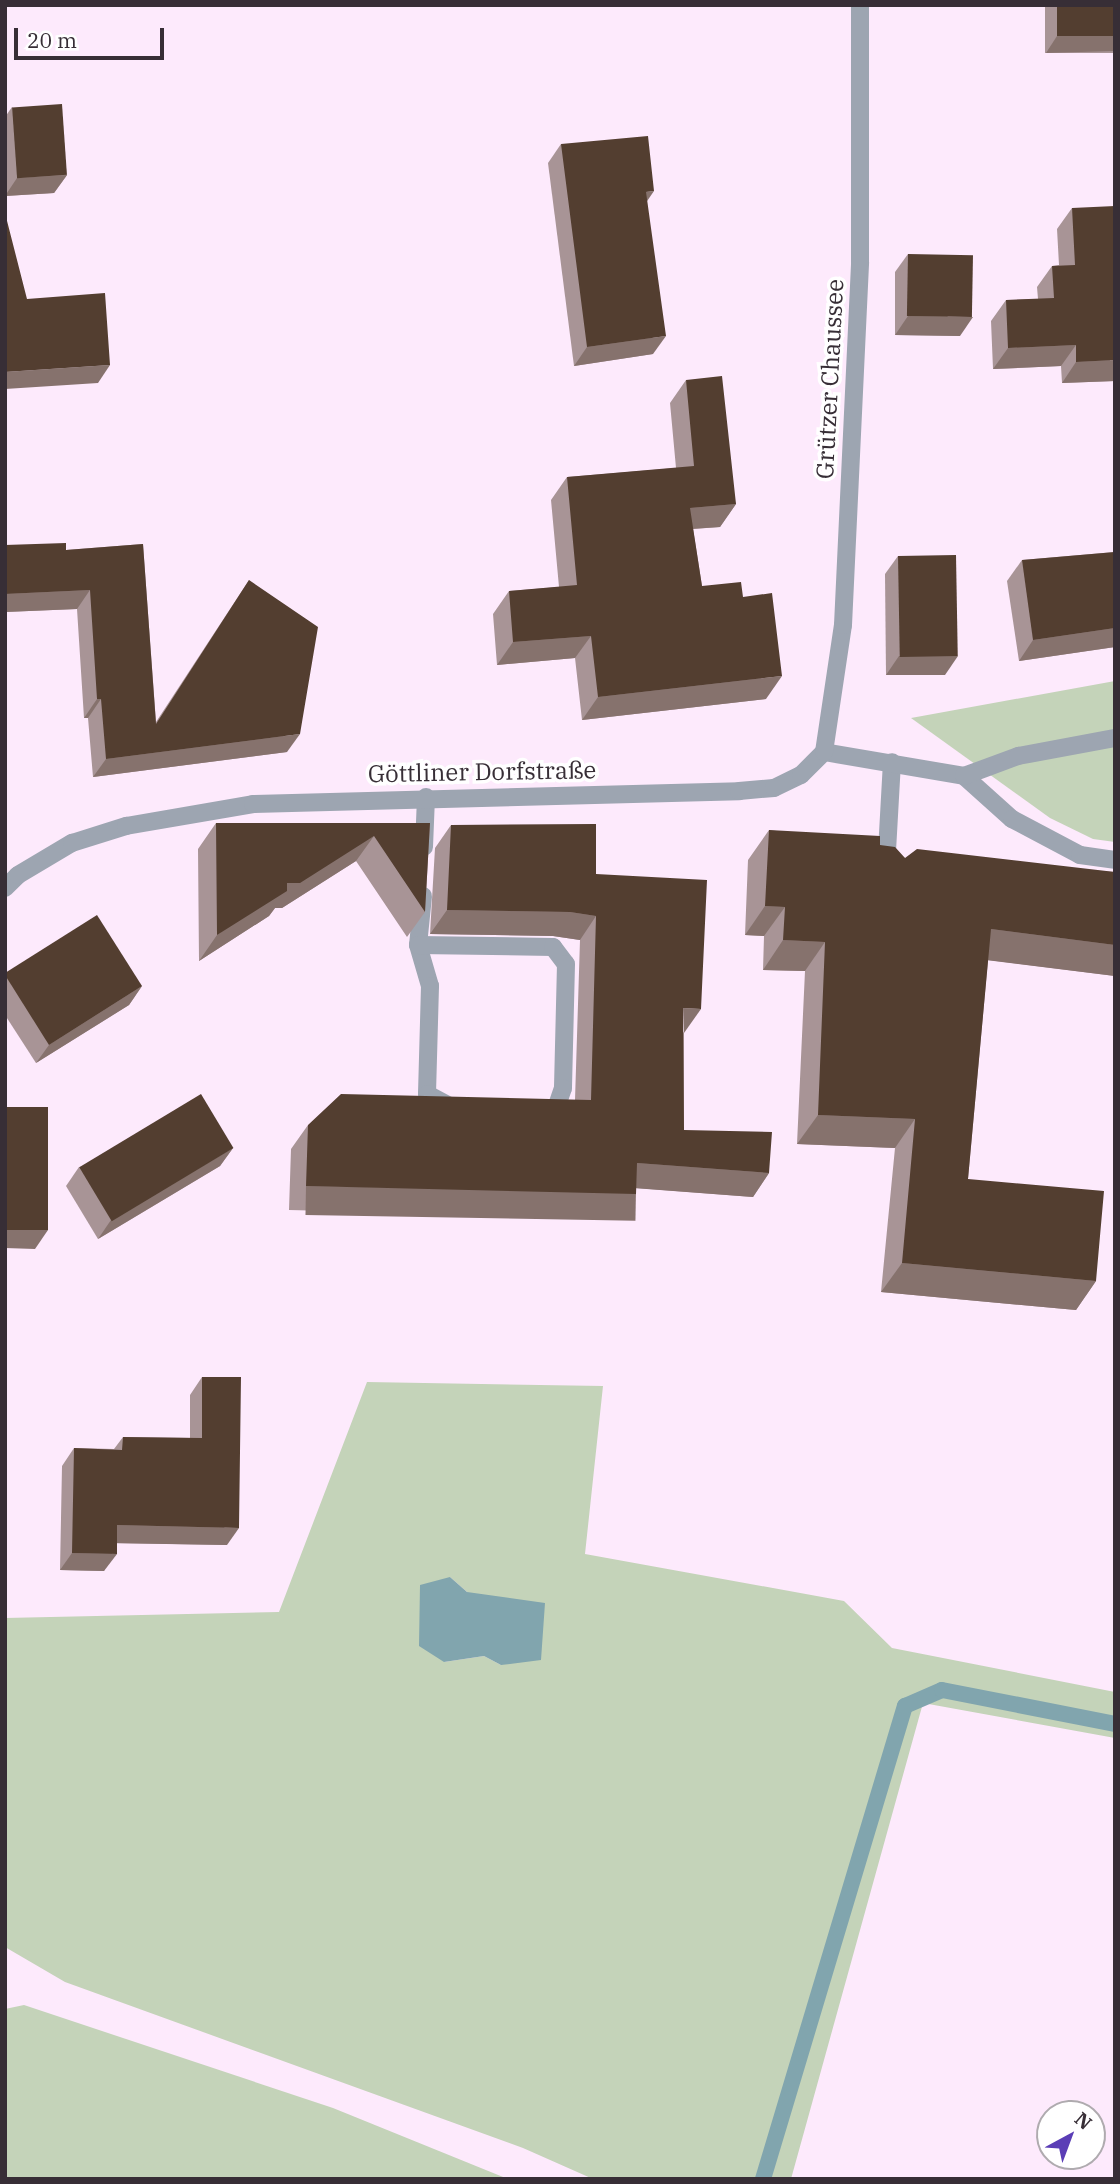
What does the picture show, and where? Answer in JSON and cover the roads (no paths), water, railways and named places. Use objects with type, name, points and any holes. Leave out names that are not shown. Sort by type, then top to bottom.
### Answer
[{"type":"street","name":"Grützer Chaussee","points":[[824,752],[833,713],[844,611],[860,262],[860,5]]},
{"type":"street","points":[[964,776],[1018,756],[1115,738]]},
{"type":"street","points":[[824,752],[964,776],[1012,819],[1080,855],[1115,860]]},
{"type":"street","name":"Göttliner Dorfstraße","points":[[5,888],[18,875],[72,843],[125,826],[253,804],[774,788],[801,775],[824,752]]},
{"type":"street","points":[[886,876],[892,762]]},
{"type":"street","points":[[426,797],[418,945],[430,986],[427,1094],[461,1113],[474,1113]]},
{"type":"street","points":[[418,945],[553,947],[566,964],[563,1088],[554,1114],[527,1114]]},
{"type":"water","points":[[450,1577],[467,1592],[545,1603],[541,1660],[501,1665],[484,1656],[444,1662],[419,1646],[420,1585]]},
{"type":"waterway","points":[[763,2179],[905,1706],[942,1690],[1115,1724]]}]
